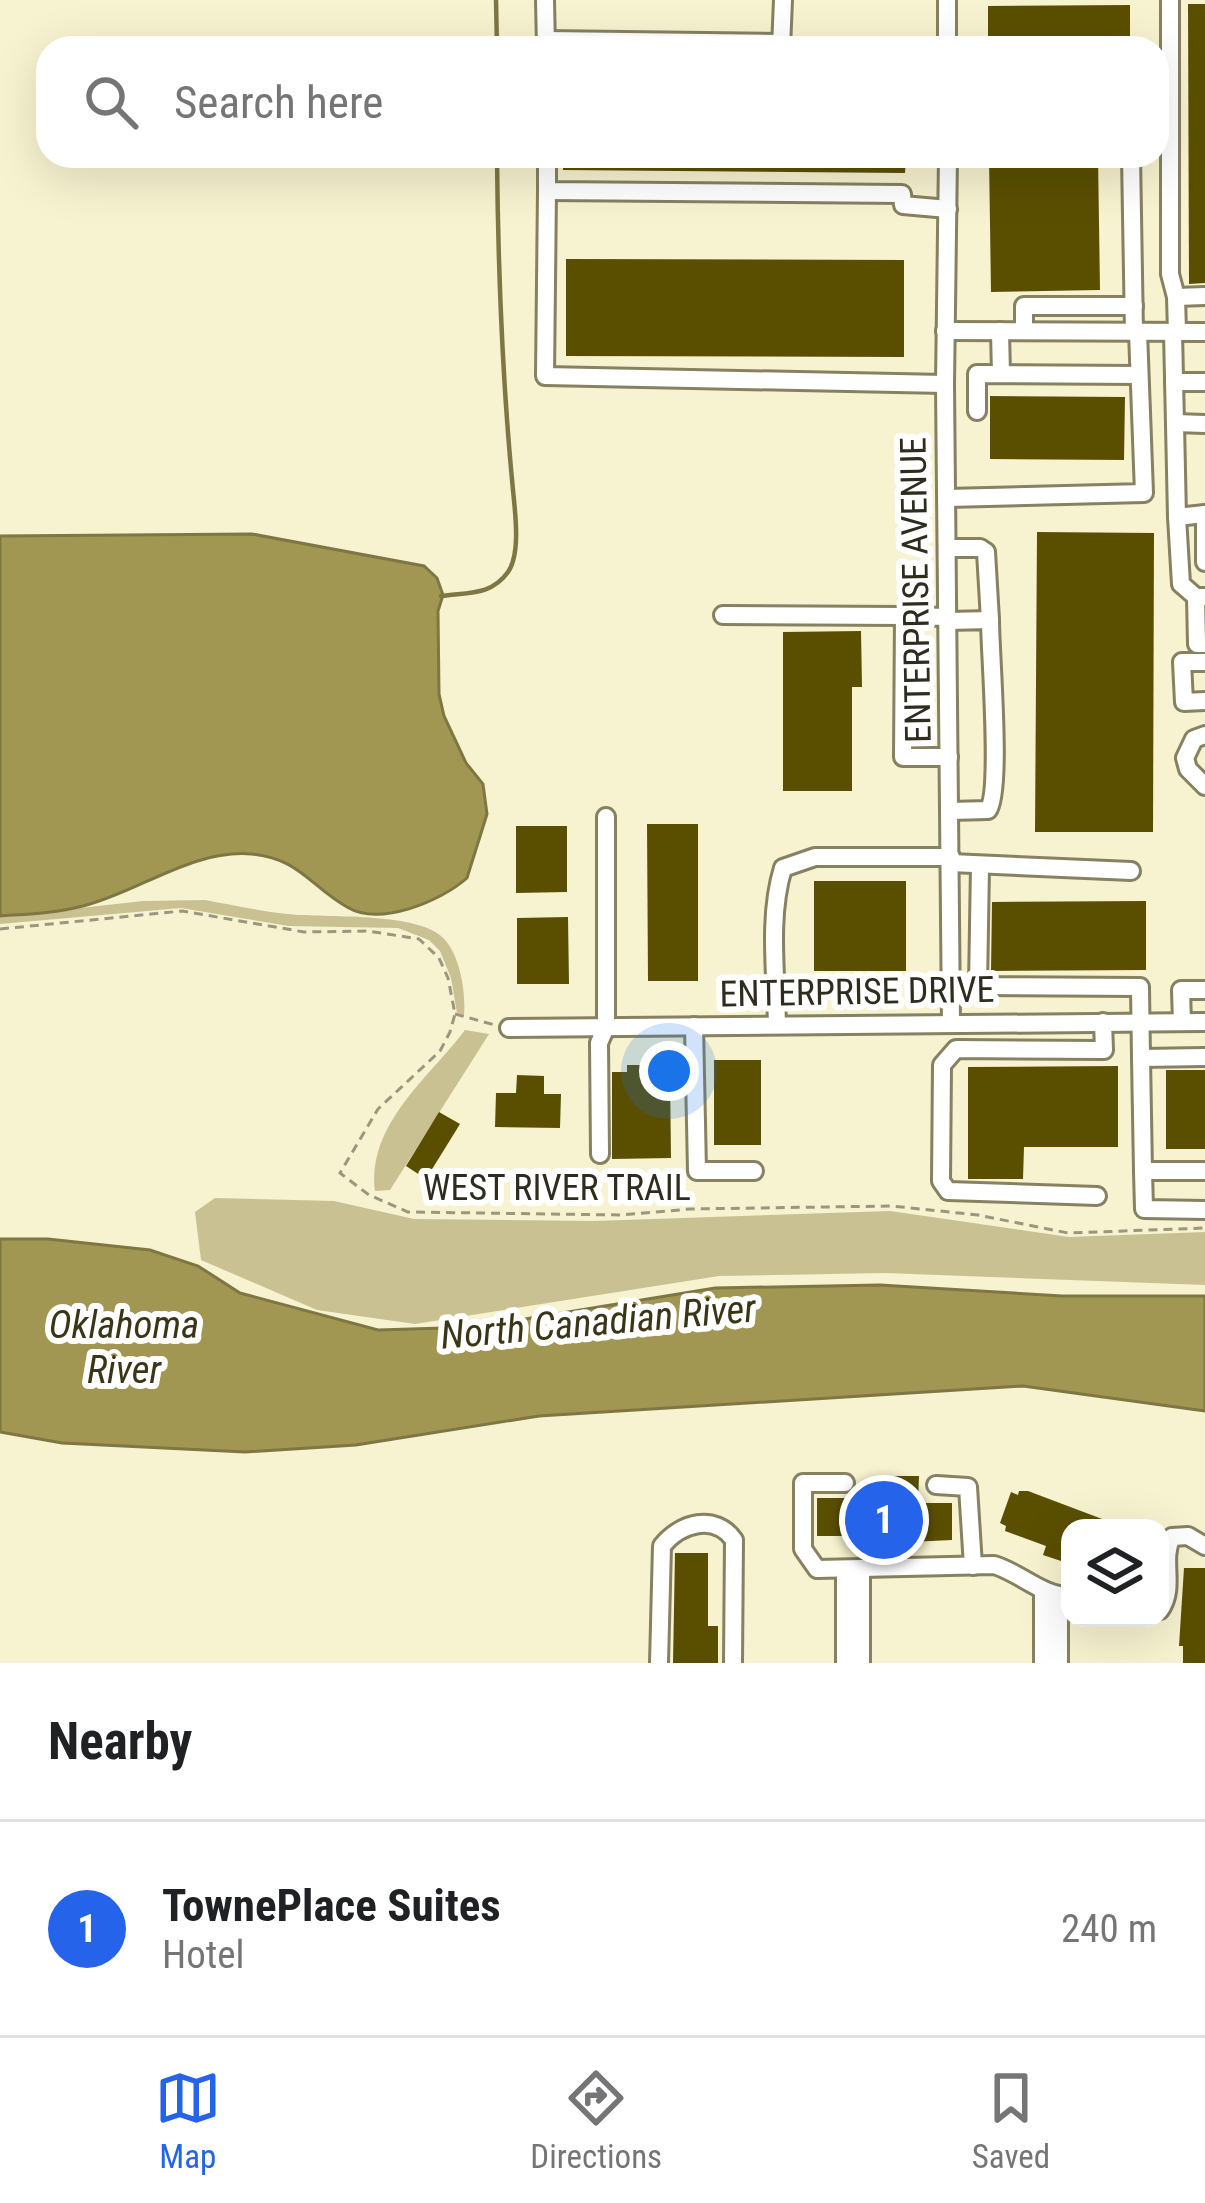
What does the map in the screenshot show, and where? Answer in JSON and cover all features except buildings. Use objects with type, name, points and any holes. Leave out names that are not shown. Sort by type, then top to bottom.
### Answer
[{"type":"street","points":[[545,0],[546,36]]},
{"type":"street","points":[[781,36],[783,0]]},
{"type":"street","points":[[947,0],[947,36]]},
{"type":"street","points":[[1170,0],[1170,274],[1176,297],[1177,517],[1181,584],[1200,597],[1197,644],[1205,644]]},
{"type":"street","points":[[547,168],[545,376],[945,384]]},
{"type":"street","name":"ENTERPRISE AVENUE","points":[[948,168],[946,498],[956,1049],[942,1065],[942,1186],[954,1193],[1097,1196]]},
{"type":"street","points":[[946,498],[1144,493],[1133,306],[1131,168]]},
{"type":"street","points":[[547,191],[902,194],[903,205],[948,209]]},
{"type":"street","points":[[1176,297],[1205,296]]},
{"type":"street","points":[[1024,331],[1024,306],[1133,306]]},
{"type":"street","points":[[945,331],[1205,332]]},
{"type":"street","points":[[1000,331],[1000,374]]},
{"type":"street","points":[[977,411],[977,374],[1139,375]]},
{"type":"street","points":[[1174,382],[1205,382]]},
{"type":"street","points":[[1175,423],[1205,424]]},
{"type":"street","points":[[1177,517],[1205,514],[1205,562]]},
{"type":"street","points":[[947,548],[986,552],[994,801],[988,810],[950,811]]},
{"type":"street","points":[[723,615],[991,620]]},
{"type":"street","points":[[904,616],[903,758],[950,758]]},
{"type":"street","points":[[1205,662],[1182,662],[1184,702],[1205,701]]},
{"type":"street","points":[[1201,777],[1188,749],[1194,739],[1205,735]]},
{"type":"street","points":[[600,1154],[599,1043],[606,1027],[606,817]]},
{"type":"street","points":[[777,1024],[775,934],[777,885],[783,868],[815,857],[1132,871]]},
{"type":"street","points":[[980,866],[978,986],[1140,987],[1144,1209],[1205,1210]]},
{"type":"street","points":[[1182,1022],[1181,990],[1205,990]]},
{"type":"street","points":[[956,1049],[1104,1050],[1102,1022]]},
{"type":"street","name":"ENTERPRISE DRIVE","points":[[509,1028],[1205,1022]]},
{"type":"street","points":[[694,1026],[697,1171],[754,1171]]},
{"type":"street","points":[[1141,1058],[1205,1057]]},
{"type":"street","points":[[1143,1171],[1205,1171]]},
{"type":"street","points":[[845,1483],[802,1483],[803,1549],[811,1565],[817,1569],[994,1565],[1015,1571],[1058,1594],[1043,1663]]},
{"type":"street","points":[[936,1485],[968,1487],[973,1566]]},
{"type":"street","points":[[659,1663],[662,1546],[677,1532],[708,1523],[726,1530],[734,1540],[734,1663]]},
{"type":"street","points":[[1169,1542],[1172,1537],[1188,1536],[1205,1546]]},
{"type":"street","points":[[845,1663],[852,1630],[853,1569]]},
{"type":"street","points":[[852,1630],[861,1663]]},
{"type":"street","points":[[1051,1642],[1059,1663]]},
{"type":"path","points":[[0,929],[182,911],[304,932],[405,934],[419,939],[439,958],[454,1014],[509,1028]]},
{"type":"path","name":"WEST RIVER TRAIL","points":[[454,1014],[440,1051],[377,1108],[341,1168],[347,1181],[408,1213],[621,1215],[689,1209],[892,1206],[1068,1233],[1205,1228]]},
{"type":"shaded area","points":[[205,900],[287,914],[390,920],[428,928],[448,943],[457,962],[464,1015],[457,1013],[440,951],[429,940],[398,928],[289,926],[181,908],[0,924],[0,917],[143,901]]},
{"type":"shaded area","points":[[465,1030],[489,1034],[390,1190],[375,1191],[375,1167],[390,1123]]},
{"type":"shaded area","points":[[215,1198],[334,1201],[414,1219],[594,1221],[890,1211],[1069,1237],[1205,1232],[1205,1285],[885,1273],[719,1276],[415,1324],[317,1310],[201,1260],[195,1212]]},
{"type":"water","points":[[252,534],[424,566],[437,578],[443,595],[438,611],[439,694],[466,763],[483,784],[487,814],[467,878],[426,903],[376,914],[347,907],[281,861],[229,854],[186,865],[83,906],[0,916],[0,536]]},
{"type":"water","name":"Oklahoma River","points":[[0,1239],[150,1250],[198,1266],[240,1293],[378,1330],[476,1327],[715,1288],[880,1285],[1062,1296],[1205,1296],[1205,1411],[1023,1386],[539,1416],[356,1445],[245,1452],[62,1443],[0,1432]]},
{"type":"waterway","points":[[496,0],[497,36]]},
{"type":"waterway","points":[[441,596],[478,592],[494,585],[508,572],[515,554],[497,168]]},
{"type":"place","name":"TownePlace Suites","points":[[884,1520]]},
{"type":"water label","name":"North Canadian River","points":[[598,1321]]}]
